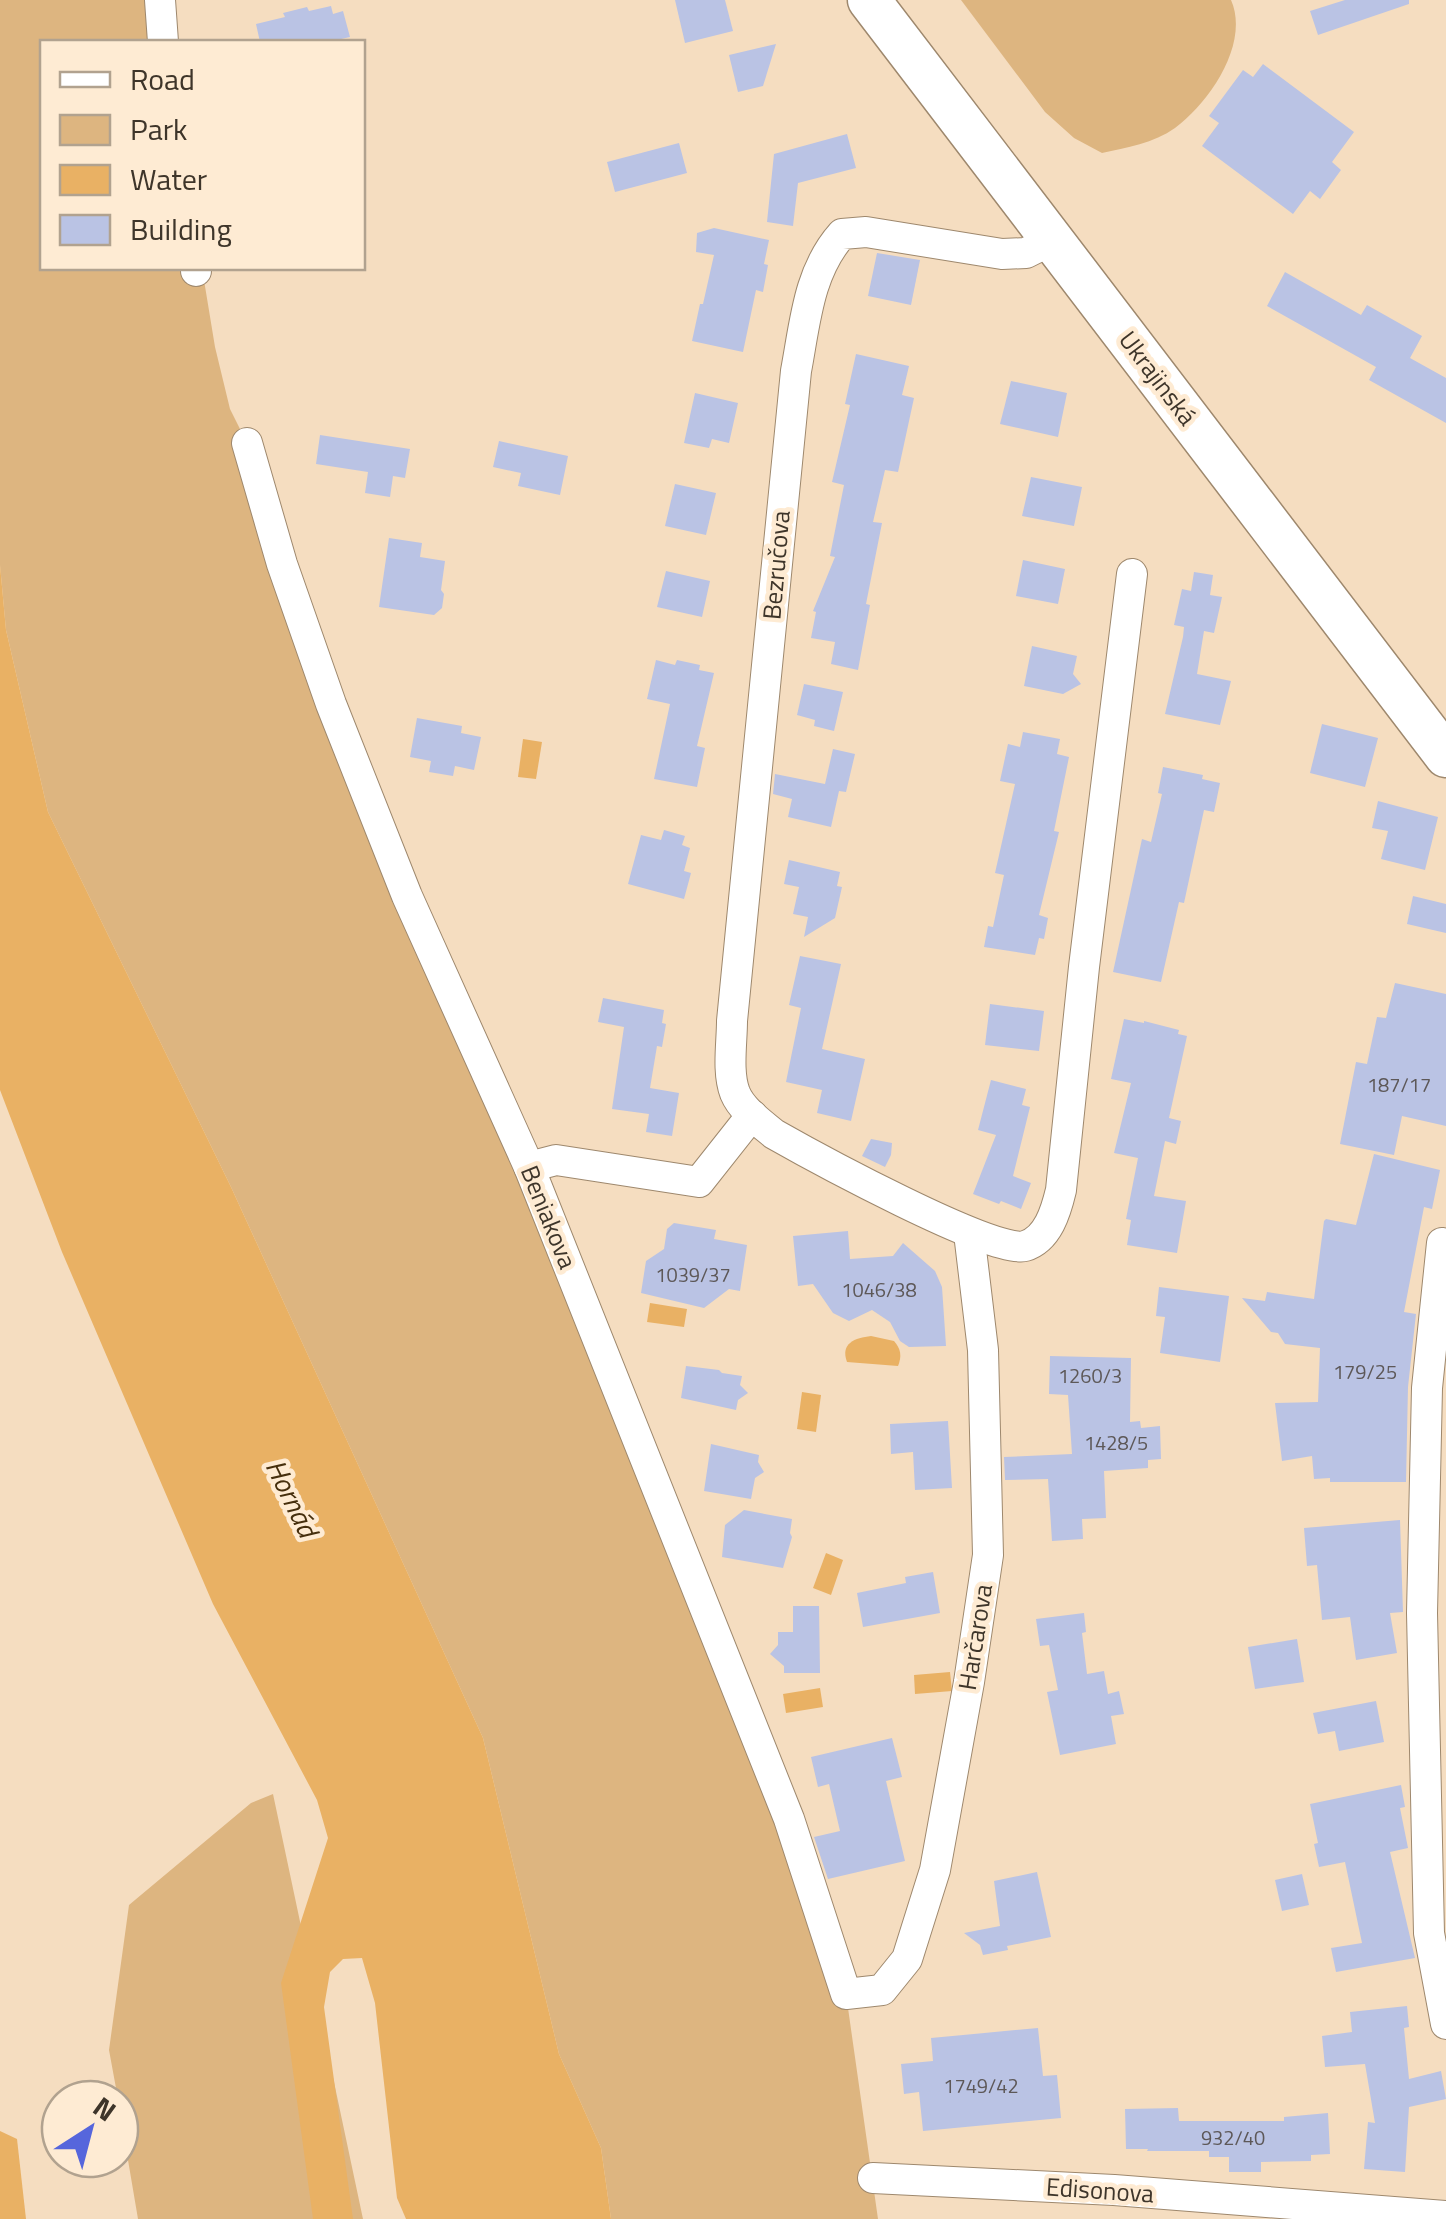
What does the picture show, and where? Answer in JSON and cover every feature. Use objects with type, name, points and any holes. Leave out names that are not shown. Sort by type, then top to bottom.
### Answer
[{"type":"main road","name":"Ukrajinská","points":[[869,0],[1446,756]]},
{"type":"street","points":[[160,0],[163,40]]},
{"type":"street","name":"Bezručova","points":[[1052,240],[1026,253],[1002,254],[866,232],[842,234],[830,247],[815,276],[796,372],[732,1021],[736,1095],[774,1134],[969,1233],[1012,1247],[1028,1245],[1042,1234],[1054,1216],[1061,1190],[1090,911],[1132,574]]},
{"type":"street","name":"Beniakova","points":[[247,443],[282,564],[331,704],[407,896],[529,1166],[789,1820],[846,1994]]},
{"type":"street","points":[[529,1166],[556,1160],[699,1182],[752,1115]]},
{"type":"street","name":"Harčarova","points":[[846,1994],[882,1990],[907,1960],[935,1870],[969,1682],[988,1555],[983,1350],[969,1233]]},
{"type":"street","points":[[1442,1243],[1422,1613],[1429,1933],[1446,2024]]},
{"type":"street","name":"Edisonova","points":[[872,2178],[1113,2204],[1446,2216]]},
{"type":"green space","points":[[0,0],[160,0],[165,40],[40,40],[40,270],[202,270],[230,409],[241,431],[282,564],[846,1994],[878,2219],[611,2219],[601,2148],[559,2054],[483,1738],[231,1187],[48,812],[6,630],[0,565]]},
{"type":"green space","points":[[961,0],[1231,0],[1235,34],[1223,70],[1188,117],[1158,138],[1102,153],[1074,138],[1045,112]]},
{"type":"green space","points":[[273,1794],[363,2219],[138,2219],[131,2179],[140,2179],[140,2079],[114,2079],[109,2050],[129,1905],[251,1803]]},
{"type":"water","name":"Hornád","points":[[0,565],[6,630],[48,812],[231,1187],[483,1738],[559,2054],[601,2148],[611,2219],[406,2219],[397,2198],[375,2003],[362,1958],[343,1959],[330,1972],[324,2007],[353,2219],[313,2219],[281,1983],[328,1838],[317,1800],[213,1604],[62,1252],[0,1090]]},
{"type":"water","points":[[523,739],[542,742],[536,779],[518,777]]},
{"type":"water","points":[[650,1303],[687,1309],[684,1327],[647,1322]]},
{"type":"water","points":[[871,1336],[894,1341],[900,1353],[898,1366],[847,1362],[847,1346]]},
{"type":"water","points":[[802,1392],[821,1395],[816,1432],[797,1429]]},
{"type":"water","points":[[826,1553],[843,1560],[831,1595],[813,1588]]},
{"type":"water","points":[[950,1672],[952,1691],[915,1694],[914,1675]]},
{"type":"water","points":[[820,1688],[823,1707],[786,1713],[783,1694]]},
{"type":"water","points":[[0,2131],[17,2139],[26,2219],[0,2219]]},
{"type":"building","points":[[675,0],[725,0],[733,31],[685,43]]},
{"type":"building","points":[[1345,0],[1409,0],[1409,4],[1318,35],[1310,11]]},
{"type":"building","points":[[331,6],[333,14],[343,11],[350,37],[260,40],[256,24],[307,7],[309,11]]},
{"type":"building","points":[[776,44],[763,86],[738,92],[729,55]]},
{"type":"building","points":[[1263,64],[1354,132],[1332,162],[1341,170],[1320,199],[1310,191],[1293,214],[1202,146],[1219,123],[1209,116],[1243,70],[1253,77]]},
{"type":"building","points":[[847,134],[856,168],[798,183],[793,226],[767,222],[774,154]]},
{"type":"building","points":[[679,143],[687,173],[615,192],[607,162]]},
{"type":"building","points":[[714,228],[769,240],[763,292],[756,290],[743,352],[692,341],[714,255],[696,252],[697,233]]},
{"type":"building","points":[[877,253],[920,260],[911,305],[868,296]]},
{"type":"building","points":[[1285,272],[1361,315],[1367,305],[1422,336],[1410,358],[1446,378],[1446,423],[1369,380],[1376,367],[1267,306]]},
{"type":"building","points":[[856,354],[909,366],[902,395],[914,398],[898,472],[885,470],[873,522],[882,523],[858,670],[831,664],[835,642],[811,638],[816,612],[813,611],[835,557],[830,556],[844,485],[832,482],[850,405],[845,404]]},
{"type":"building","points":[[1011,381],[1067,393],[1058,437],[1000,424]]},
{"type":"building","points":[[695,393],[738,403],[729,443],[712,439],[709,448],[684,443]]},
{"type":"building","points":[[320,435],[410,449],[405,478],[393,476],[390,497],[365,493],[368,472],[316,464]]},
{"type":"building","points":[[499,441],[568,456],[560,495],[518,486],[521,473],[493,467]]},
{"type":"building","points":[[1031,477],[1082,487],[1074,526],[1022,516]]},
{"type":"building","points":[[675,484],[716,493],[706,535],[665,526]]},
{"type":"building","points":[[389,538],[422,543],[420,557],[445,561],[442,608],[434,615],[379,607]]},
{"type":"building","points":[[1023,560],[1065,569],[1058,604],[1016,596]]},
{"type":"building","points":[[666,571],[710,581],[702,617],[657,607]]},
{"type":"building","points":[[1194,572],[1213,575],[1210,595],[1222,597],[1214,633],[1204,631],[1197,674],[1231,681],[1220,725],[1165,714],[1183,637],[1184,627],[1174,625],[1182,589],[1191,591]]},
{"type":"building","points":[[1032,646],[1077,656],[1073,674],[1081,684],[1063,694],[1024,686]]},
{"type":"building","points":[[656,660],[700,665],[699,670],[714,673],[697,746],[705,748],[697,787],[654,779],[670,704],[647,699]]},
{"type":"building","points":[[804,684],[843,692],[834,731],[814,726],[815,720],[797,715]]},
{"type":"building","points":[[417,718],[462,726],[461,733],[481,737],[474,770],[455,766],[453,776],[429,772],[431,761],[410,757]]},
{"type":"building","points":[[1322,724],[1378,738],[1365,787],[1310,773]]},
{"type":"building","points":[[1023,732],[1060,739],[1057,754],[1069,757],[1054,831],[1059,832],[1039,915],[1048,918],[1044,939],[1039,938],[1035,955],[984,947],[988,926],[993,927],[1004,875],[995,873],[1015,784],[1000,781],[1008,744],[1020,747]]},
{"type":"building","points":[[833,749],[855,754],[846,792],[839,791],[831,827],[788,817],[792,799],[773,794],[775,774],[825,784]]},
{"type":"building","points":[[1163,767],[1203,775],[1202,779],[1220,783],[1214,812],[1204,810],[1184,903],[1179,902],[1161,982],[1113,972],[1142,839],[1151,842],[1162,794],[1158,793]]},
{"type":"building","points":[[1378,801],[1438,817],[1425,870],[1381,859],[1388,831],[1372,828]]},
{"type":"building","points":[[664,830],[685,836],[682,845],[690,848],[684,871],[691,873],[684,899],[628,884],[641,835],[661,840]]},
{"type":"building","points":[[789,860],[840,872],[837,886],[842,887],[835,918],[804,937],[808,917],[793,914],[799,887],[784,884]]},
{"type":"building","points":[[1413,896],[1446,904],[1446,933],[1407,924]]},
{"type":"building","points":[[800,956],[841,964],[822,1049],[865,1059],[851,1121],[817,1113],[822,1090],[786,1082],[801,1008],[789,1005]]},
{"type":"building","points":[[1395,983],[1446,994],[1446,1126],[1402,1116],[1394,1155],[1340,1144],[1356,1062],[1367,1064],[1377,1017],[1386,1018]]},
{"type":"building","points":[[603,998],[664,1010],[662,1047],[657,1046],[650,1088],[679,1093],[672,1136],[646,1132],[649,1114],[612,1109],[624,1027],[598,1022]]},
{"type":"building","points":[[990,1004],[1044,1011],[1039,1051],[985,1045]]},
{"type":"building","points":[[1124,1019],[1179,1030],[1178,1034],[1187,1036],[1169,1118],[1181,1121],[1176,1144],[1165,1141],[1154,1196],[1186,1201],[1177,1253],[1127,1245],[1131,1220],[1126,1219],[1138,1158],[1114,1153],[1131,1083],[1111,1079]]},
{"type":"building","points":[[991,1080],[1026,1089],[1022,1105],[1030,1107],[1013,1176],[1031,1183],[1021,1209],[973,1194],[996,1135],[978,1130]]},
{"type":"building","points":[[871,1139],[892,1143],[885,1167],[862,1156]]},
{"type":"building","points":[[1374,1154],[1440,1170],[1432,1209],[1424,1207],[1404,1312],[1416,1314],[1408,1387],[1406,1482],[1330,1482],[1330,1478],[1314,1479],[1312,1456],[1282,1461],[1275,1403],[1318,1402],[1320,1348],[1285,1344],[1242,1298],[1265,1301],[1267,1292],[1314,1299],[1324,1221],[1356,1225]]},
{"type":"building","points":[[674,1223],[716,1230],[714,1239],[747,1245],[740,1291],[729,1289],[704,1308],[641,1293],[646,1261],[664,1249],[667,1229]]},
{"type":"building","points":[[848,1231],[850,1259],[893,1256],[903,1243],[935,1271],[942,1287],[946,1346],[909,1347],[900,1341],[890,1322],[872,1310],[849,1321],[833,1313],[813,1284],[798,1286],[793,1236]]},
{"type":"building","points":[[1159,1287],[1229,1296],[1220,1362],[1160,1353],[1165,1317],[1156,1316]]},
{"type":"building","points":[[1050,1356],[1131,1358],[1130,1422],[1140,1421],[1141,1428],[1160,1426],[1161,1459],[1148,1460],[1148,1468],[1104,1471],[1106,1518],[1082,1519],[1083,1539],[1052,1541],[1048,1479],[1005,1480],[1004,1457],[1072,1454],[1068,1395],[1049,1394]]},
{"type":"building","points":[[686,1366],[742,1376],[740,1385],[748,1393],[738,1400],[736,1410],[681,1398]]},
{"type":"building","points":[[948,1421],[952,1488],[915,1490],[913,1452],[891,1454],[890,1424]]},
{"type":"building","points":[[711,1444],[759,1455],[764,1472],[755,1478],[751,1499],[704,1491]]},
{"type":"building","points":[[744,1510],[792,1519],[792,1537],[783,1568],[722,1557],[725,1525]]},
{"type":"building","points":[[1400,1520],[1403,1612],[1390,1613],[1397,1653],[1356,1660],[1350,1617],[1322,1620],[1317,1565],[1307,1566],[1304,1528]]},
{"type":"building","points":[[933,1572],[940,1613],[863,1627],[857,1593],[906,1583],[905,1577]]},
{"type":"building","points":[[793,1606],[819,1606],[820,1673],[784,1673],[784,1666],[770,1654],[778,1645],[778,1632],[793,1632]]},
{"type":"building","points":[[1084,1613],[1087,1674],[1104,1671],[1108,1694],[1119,1691],[1124,1714],[1111,1716],[1116,1744],[1060,1755],[1047,1692],[1058,1690],[1049,1645],[1040,1646],[1036,1619]]},
{"type":"building","points":[[1297,1639],[1304,1682],[1255,1689],[1248,1647]]},
{"type":"building","points":[[1376,1701],[1384,1742],[1339,1751],[1335,1731],[1318,1734],[1313,1713]]},
{"type":"building","points":[[892,1738],[902,1777],[886,1781],[905,1861],[828,1879],[814,1837],[840,1831],[829,1784],[818,1787],[811,1757]]},
{"type":"building","points":[[1401,1785],[1405,1807],[1400,1808],[1408,1848],[1390,1852],[1415,1958],[1336,1972],[1331,1948],[1362,1943],[1345,1862],[1319,1867],[1310,1804]]},
{"type":"building","points":[[1037,1872],[1051,1937],[983,1955],[980,1945],[964,1933],[1000,1926],[994,1881]]},
{"type":"building","points":[[1302,1874],[1309,1905],[1282,1911],[1275,1880]]},
{"type":"building","points":[[1407,2006],[1409,2027],[1404,2028],[1409,2079],[1441,2071],[1446,2099],[1409,2107],[1405,2172],[1364,2169],[1368,2122],[1375,2123],[1365,2064],[1325,2067],[1322,2036],[1352,2032],[1350,2012]]},
{"type":"building","points":[[1038,2028],[1043,2076],[1057,2075],[1061,2118],[923,2131],[919,2092],[904,2094],[901,2064],[933,2061],[931,2038]]},
{"type":"building","points":[[1178,2108],[1179,2121],[1284,2121],[1284,2117],[1328,2113],[1330,2154],[1311,2155],[1311,2161],[1261,2162],[1261,2172],[1229,2172],[1229,2157],[1209,2157],[1209,2151],[1126,2149],[1125,2109]]}]
